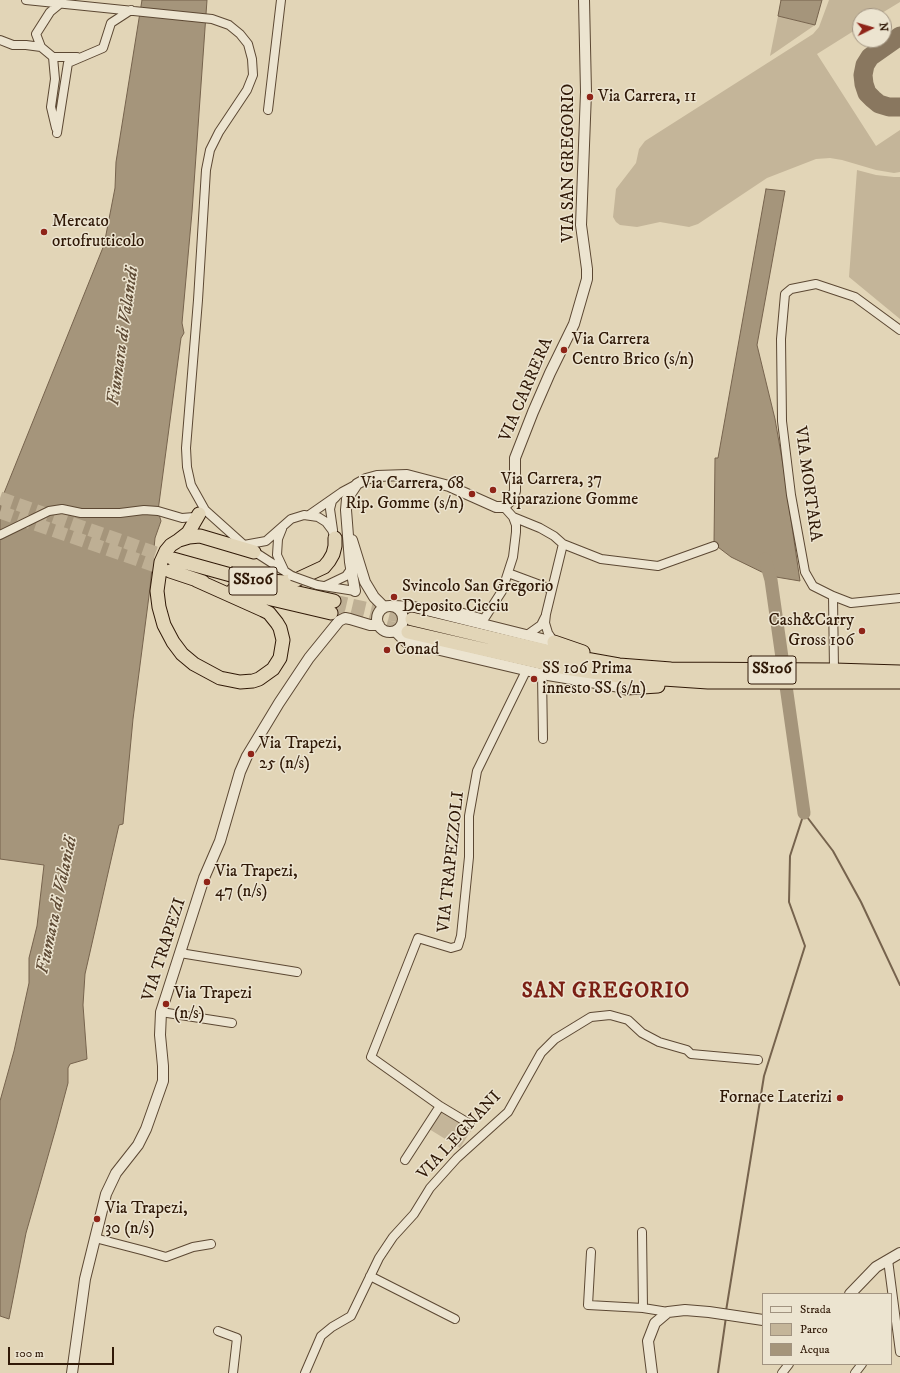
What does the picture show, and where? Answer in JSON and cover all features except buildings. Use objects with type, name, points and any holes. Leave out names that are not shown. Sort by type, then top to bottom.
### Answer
[{"type":"highway","points":[[196,580],[264,610],[273,618],[282,634],[283,646],[280,658],[269,673],[258,679],[247,682],[220,678],[194,664],[182,654],[173,642],[164,625],[159,607],[157,591],[161,562],[166,551],[188,533],[202,512]]},
{"type":"highway","points":[[179,540],[200,536],[249,549]]},
{"type":"highway","points":[[196,566],[275,582],[296,580],[327,564],[333,554],[335,538]]},
{"type":"highway","name":"SS106","points":[[172,565],[196,566],[285,590],[332,607],[284,602],[196,580],[172,565]]},
{"type":"highway","name":"SS106","points":[[412,619],[563,655],[619,664],[724,676],[821,676],[900,682]]},
{"type":"highway","name":"SS106","points":[[402,631],[565,668],[619,676],[708,682],[724,676]]},
{"type":"highway","points":[[554,642],[619,664]]},
{"type":"highway","name":"SS106","points":[[821,676],[834,670],[900,672]]},
{"type":"highway","points":[[626,688],[708,682]]},
{"type":"street","points":[[26,0],[212,19],[229,25],[240,34],[248,44],[252,59],[253,75],[247,90],[219,132],[210,150],[206,170],[198,300],[186,448],[187,467],[202,512],[249,549],[289,574],[321,586],[355,591],[374,597],[389,607],[400,611],[403,618],[401,626],[406,642],[526,671],[626,688]]},
{"type":"street","points":[[268,110],[281,0]]},
{"type":"street","name":"VIA SAN GREGORIO","points":[[574,324],[587,279],[581,225],[586,92],[584,0]]},
{"type":"street","points":[[41,47],[36,34],[50,12],[61,3]]},
{"type":"street","points":[[53,57],[55,79],[51,108],[57,132],[68,63],[103,48],[111,23],[132,10]]},
{"type":"street","points":[[0,40],[13,45],[26,44],[41,47],[53,57],[80,57]]},
{"type":"street","name":"VIA MORTARA","points":[[900,330],[855,297],[816,284],[791,289],[785,294],[781,339],[782,421],[791,495],[804,572],[813,586],[832,596],[851,603],[900,598]]},
{"type":"street","name":"VIA CARRERA","points":[[504,507],[511,500],[515,491],[516,458],[533,412],[574,324]]},
{"type":"street","points":[[309,515],[342,492],[366,479],[377,476],[407,475],[449,486],[496,507],[504,507],[513,517],[516,524],[516,532],[513,557],[502,591],[484,618],[453,610]]},
{"type":"street","points":[[355,591],[350,569],[346,510],[347,499],[357,484]]},
{"type":"street","points":[[335,538],[330,508],[332,501],[342,492]]},
{"type":"street","points":[[0,535],[49,511],[62,509],[81,513],[120,513],[144,510],[158,511],[182,518],[194,517],[202,512]]},
{"type":"street","points":[[249,549],[266,541],[295,517],[309,515],[318,517],[326,522],[332,530],[335,538]]},
{"type":"street","points":[[513,517],[540,528],[554,536],[563,544],[601,560],[658,566],[714,546]]},
{"type":"street","points":[[346,524],[365,582],[374,597]]},
{"type":"street","points":[[283,526],[278,539],[277,556],[289,574]]},
{"type":"street","points":[[554,642],[548,633],[545,623],[563,544]]},
{"type":"street","points":[[321,586],[346,576],[350,569]]},
{"type":"street","points":[[508,573],[552,589]]},
{"type":"street","points":[[355,591],[362,588],[365,582]]},
{"type":"street","points":[[832,596],[834,670]]},
{"type":"street","points":[[402,631],[386,631],[377,621],[378,613],[389,607],[414,607],[554,642]]},
{"type":"street","points":[[527,635],[541,625],[546,614]]},
{"type":"street","name":"VIA TRAPEZI","points":[[72,1373],[85,1278],[106,1194],[116,1173],[138,1145],[163,1081],[160,1035],[161,1012],[204,878],[220,841],[240,772],[247,756],[309,658],[339,621],[345,618],[370,625],[379,625]]},
{"type":"street","name":"VIA TRAPEZZOLI","points":[[440,1106],[371,1057],[418,938],[451,948],[458,946],[461,936],[469,857],[469,816],[477,771],[526,671]]},
{"type":"street","points":[[542,674],[543,739]]},
{"type":"street","points":[[180,953],[297,972]]},
{"type":"street","points":[[161,1012],[232,1023]]},
{"type":"street","name":"VIA LEGNANI","points":[[305,1373],[321,1336],[332,1327],[351,1316],[379,1258],[393,1237],[414,1214],[430,1188],[457,1158],[508,1112],[541,1053],[555,1040],[591,1017],[610,1015],[628,1020],[642,1033],[659,1042],[687,1050],[692,1054],[758,1060]]},
{"type":"street","points":[[405,1160],[440,1106],[470,1124]]},
{"type":"street","points":[[642,1232],[643,1308]]},
{"type":"street","points":[[95,1238],[166,1257],[193,1247],[211,1244]]},
{"type":"street","points":[[591,1252],[588,1305],[643,1308],[668,1312],[685,1310],[709,1312],[761,1320]]},
{"type":"street","points":[[851,1293],[876,1267],[900,1253]]},
{"type":"street","points":[[888,1260],[890,1293]]},
{"type":"street","points":[[370,1276],[455,1319]]},
{"type":"street","points":[[652,1373],[648,1341],[655,1323],[668,1312]]},
{"type":"street","points":[[892,1314],[893,1327],[900,1352]]},
{"type":"street","points":[[218,1331],[237,1338],[233,1373]]},
{"type":"street","points":[[782,1373],[788,1365]]},
{"type":"street","points":[[855,1373],[861,1365]]},
{"type":"green space","points":[[829,0],[900,0],[900,2],[890,8],[852,8],[852,32],[817,54],[876,146],[900,130],[900,172],[894,173],[876,170],[830,158],[816,159],[767,178],[698,224],[689,227],[660,222],[637,227],[620,225],[616,222],[613,217],[616,189],[636,163],[639,149],[645,141],[813,34],[819,27]]},
{"type":"green space","points":[[778,16],[815,25],[770,56]]},
{"type":"green space","points":[[857,170],[876,175],[900,177],[900,319],[849,277]]},
{"type":"green space","points":[[442,1110],[472,1129],[460,1148],[429,1129]]},
{"type":"water","name":"Fiumara di Valanidi","points":[[142,0],[207,0],[192,212],[182,323],[184,333],[181,338],[158,511],[161,521],[155,538],[133,719],[123,824],[119,825],[85,974],[83,1005],[87,1059],[70,1064],[68,1068],[68,1083],[26,1233],[9,1319],[0,1316],[0,1101],[14,1051],[29,983],[29,958],[37,926],[44,865],[0,859],[0,503],[104,245],[115,188],[116,162]]},
{"type":"water","points":[[781,0],[822,0],[815,25],[778,16]]},
{"type":"water","points":[[766,189],[785,191],[757,345],[775,419],[800,581],[770,576],[731,557],[714,544],[715,458],[718,458]]},
{"type":"waterway","points":[[765,559],[771,580],[804,813]]},
{"type":"waterway","points":[[804,813],[833,851],[861,902],[900,985]]},
{"type":"waterway","points":[[726,1311],[764,1076],[805,946],[789,902],[790,856],[804,813]]},
{"type":"waterway","points":[[718,1373],[726,1317]]},
{"type":"taxiway","points":[[900,36],[870,57],[865,65],[863,75],[867,93],[873,99],[879,104],[889,107],[900,107]]},
{"type":"tunnel","points":[[0,498],[173,559]]},
{"type":"tunnel","points":[[0,512],[170,571]]},
{"type":"tunnel","points":[[334,601],[412,619]]},
{"type":"tunnel","points":[[331,613],[408,632]]},
{"type":"place","name":"Via Carrera, 11","points":[[590,97]]},
{"type":"place","name":"Mercato ortofrutticolo","points":[[44,232]]},
{"type":"place","name":"Via Carrera Centro Brico (s/n)","points":[[564,350]]},
{"type":"place","name":"Via Carrera, 37 Riparazione Gomme","points":[[493,490]]},
{"type":"place","name":"Via Carrera, 68 Rip. Gomme (s/n)","points":[[472,494]]},
{"type":"place","name":"Svincolo San Gregorio Deposito Cicciu","points":[[394,597]]},
{"type":"place","name":"Cash&Carry Gross 106","points":[[862,631]]},
{"type":"place","name":"Conad","points":[[387,650]]},
{"type":"place","name":"SS 106 Prima innesto SS (s/n)","points":[[534,679]]},
{"type":"place","name":"Via Trapezi, 25 (n/s)","points":[[251,754]]},
{"type":"place","name":"Via Trapezi, 47 (n/s)","points":[[207,882]]},
{"type":"place","name":"Via Trapezi (n/s)","points":[[166,1004]]},
{"type":"place","name":"Fornace Laterizi","points":[[840,1098]]},
{"type":"place","name":"Via Trapezi, 30 (n/s)","points":[[97,1219]]},
{"type":"district","name":"SAN GREGORIO","points":[[606,993]]}]
